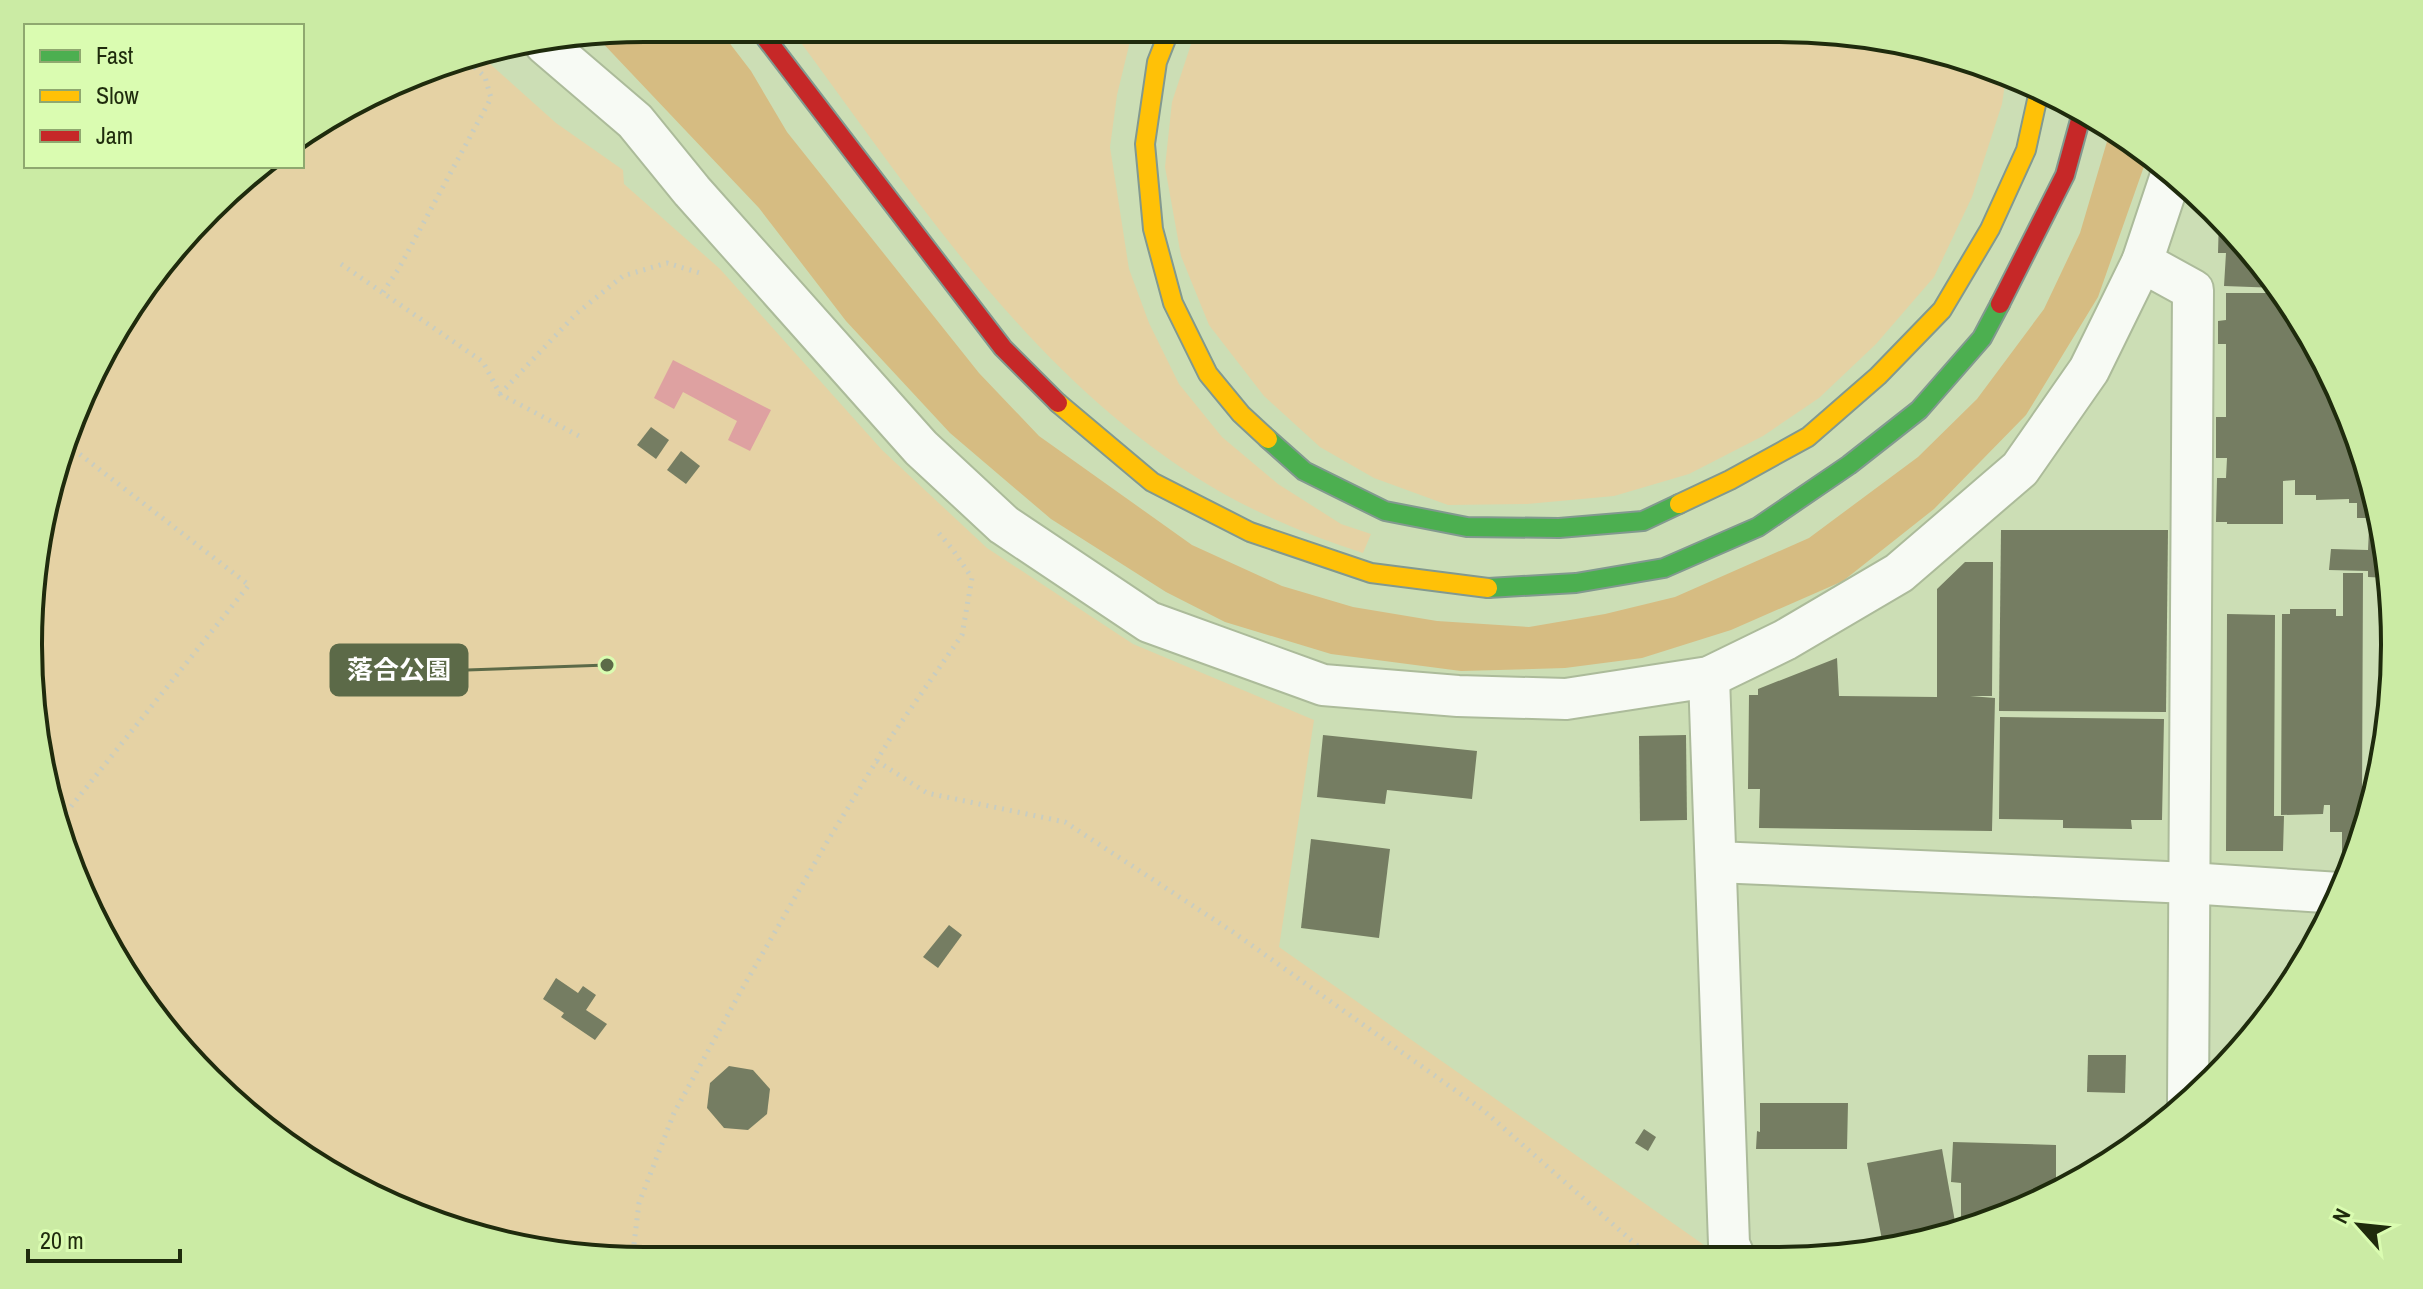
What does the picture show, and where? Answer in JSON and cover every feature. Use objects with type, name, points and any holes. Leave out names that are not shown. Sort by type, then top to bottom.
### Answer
[{"type":"highway","points":[[769,42],[1003,348],[1073,418],[1152,482],[1250,532],[1371,573],[1478,588],[1576,583],[1664,568],[1758,527],[1849,465],[1919,410],[1982,338],[2029,251],[2065,175],[2079,123]]},
{"type":"highway","points":[[1165,42],[1157,62],[1145,144],[1153,229],[1173,303],[1208,374],[1241,414],[1304,471],[1385,511],[1467,527],[1559,528],[1643,521],[1730,480],[1808,437],[1878,376],[1942,310],[1990,229],[2026,150],[2037,100]]},
{"type":"street","points":[[552,50],[635,121],[692,191],[921,448],[1004,525],[1149,622],[1323,685],[1458,696],[1566,699],[1709,677],[1785,640],[1899,573],[2020,469],[2089,370],[2142,262],[2168,185]]},
{"type":"street","points":[[2142,262],[2193,290],[2188,1086]]},
{"type":"street","points":[[1709,677],[1730,1247]]},
{"type":"street","points":[[1716,862],[2327,892]]},
{"type":"path","points":[[383,292],[398,270],[491,98],[485,77],[475,67]]},
{"type":"path","points":[[500,394],[577,313],[623,276],[667,263],[699,272],[709,283]]},
{"type":"path","points":[[341,264],[483,362],[500,394],[579,436]]},
{"type":"path","points":[[67,812],[249,585],[74,450]]},
{"type":"path","points":[[634,1247],[639,1203],[674,1113],[742,989],[877,761],[962,635],[972,578],[933,527]]},
{"type":"path","points":[[877,761],[927,793],[1065,822],[1233,932],[1483,1110],[1639,1247]]},
{"type":"shaded area","points":[[729,42],[751,71],[787,132],[979,373],[1039,436],[1192,545],[1282,586],[1353,607],[1437,621],[1529,627],[1605,614],[1675,597],[1809,538],[1918,457],[1977,399],[2044,309],[2080,233],[2107,140],[2144,166],[2098,297],[2026,415],[1934,509],[1843,581],[1731,630],[1642,658],[1565,668],[1461,671],[1331,654],[1225,622],[1166,592],[1051,519],[950,433],[846,321],[759,208],[603,43]]},
{"type":"shaded area","points":[[800,42],[1130,42],[1117,95],[1110,147],[1129,269],[1149,323],[1179,384],[1222,437],[1278,484],[1341,524],[1371,534],[1363,553],[1292,527],[1224,494],[1156,450],[1094,400],[1037,344],[984,285]]},
{"type":"shaded area","points":[[1192,42],[1818,43],[1896,54],[1972,74],[2005,86],[2002,104],[1972,197],[1934,277],[1876,344],[1819,398],[1763,436],[1689,474],[1614,496],[1527,504],[1448,505],[1374,478],[1320,447],[1264,396],[1209,325],[1181,256],[1165,167],[1172,102]]},
{"type":"shaded area","points":[[489,63],[556,123],[623,170],[624,184],[720,269],[882,450],[987,548],[1133,644],[1314,720],[1279,947],[1704,1245],[605,1246],[527,1235],[451,1215],[378,1185],[343,1166],[247,1097],[218,1071],[167,1011],[123,946],[104,911],[74,838],[63,800],[47,723],[43,684],[43,605],[47,566],[74,451],[104,378],[123,343],[192,247],[218,218],[277,168],[304,168],[304,148],[378,104],[451,74]]},
{"type":"shaded area","points":[[673,360],[771,410],[750,451],[728,440],[737,421],[683,392],[674,409],[654,398]]},
{"type":"building","points":[[2219,233],[2263,287],[2224,286],[2226,253],[2218,253]]},
{"type":"building","points":[[2226,293],[2267,293],[2279,310],[2319,378],[2335,414],[2349,451],[2366,518],[2357,518],[2357,503],[2349,503],[2349,499],[2316,500],[2316,495],[2295,495],[2295,480],[2283,481],[2283,524],[2216,522],[2217,478],[2226,478],[2227,458],[2216,458],[2216,417],[2226,417],[2226,344],[2218,344],[2218,321],[2226,320]]},
{"type":"building","points":[[651,427],[669,440],[656,459],[637,445]]},
{"type":"building","points":[[681,451],[700,466],[686,484],[667,470]]},
{"type":"building","points":[[2369,527],[2377,577],[2368,577],[2368,571],[2329,570],[2331,549],[2368,550]]},
{"type":"building","points":[[2001,530],[2168,530],[2166,712],[1999,711]]},
{"type":"building","points":[[1965,562],[1993,562],[1992,696],[1970,696],[1995,698],[1992,831],[1759,828],[1760,789],[1748,789],[1749,695],[1758,695],[1758,689],[1837,658],[1839,696],[1937,697],[1937,589]]},
{"type":"building","points":[[2343,573],[2363,573],[2362,791],[2342,856],[2342,832],[2330,832],[2330,805],[2324,805],[2323,814],[2281,815],[2282,614],[2290,614],[2290,609],[2336,609],[2336,616],[2343,616]]},
{"type":"building","points":[[2227,614],[2275,615],[2274,816],[2284,816],[2283,851],[2226,851]]},
{"type":"building","points":[[2000,717],[2164,719],[2162,820],[2131,820],[2132,829],[2063,828],[2063,820],[1999,819]]},
{"type":"building","points":[[1323,735],[1477,751],[1472,799],[1387,790],[1385,804],[1317,797]]},
{"type":"building","points":[[1686,735],[1687,820],[1640,821],[1639,736]]},
{"type":"building","points":[[1311,839],[1390,849],[1379,938],[1301,928]]},
{"type":"building","points":[[949,925],[962,935],[938,968],[923,957]]},
{"type":"building","points":[[556,978],[578,993],[583,986],[596,995],[586,1010],[607,1024],[595,1040],[561,1017],[564,1013],[543,999]]},
{"type":"building","points":[[2088,1055],[2126,1055],[2125,1093],[2087,1092]]},
{"type":"building","points":[[729,1066],[753,1070],[770,1089],[767,1114],[748,1130],[724,1128],[707,1108],[710,1083]]},
{"type":"building","points":[[1760,1103],[1848,1103],[1847,1149],[1756,1149],[1757,1131],[1760,1132]]},
{"type":"building","points":[[1644,1129],[1656,1137],[1648,1151],[1635,1143]]},
{"type":"building","points":[[1953,1142],[2056,1145],[2056,1179],[1972,1215],[1961,1218],[1961,1183],[1951,1182]]},
{"type":"building","points":[[1942,1149],[1955,1220],[1882,1238],[1867,1163]]},
{"type":"traffic: fast","points":[[1488,588],[1576,583],[1664,568],[1758,527],[1849,465],[1919,410],[1982,338],[2000,304]]},
{"type":"traffic: fast","points":[[1268,439],[1304,471],[1385,511],[1467,527],[1559,528],[1643,521],[1679,504]]},
{"type":"traffic: slow","points":[[1165,42],[1157,62],[1145,144],[1153,229],[1173,303],[1208,374],[1241,414],[1268,439]]},
{"type":"traffic: slow","points":[[1679,504],[1808,437],[1878,376],[1942,310],[1990,229],[2026,150],[2037,100]]},
{"type":"traffic: slow","points":[[1058,403],[1152,482],[1250,532],[1371,573],[1488,588]]},
{"type":"traffic: jam","points":[[769,42],[1003,348],[1058,403]]},
{"type":"traffic: jam","points":[[2000,304],[2065,175],[2079,123]]},
{"type":"place","name":"落合公園","points":[[607,665]]}]
